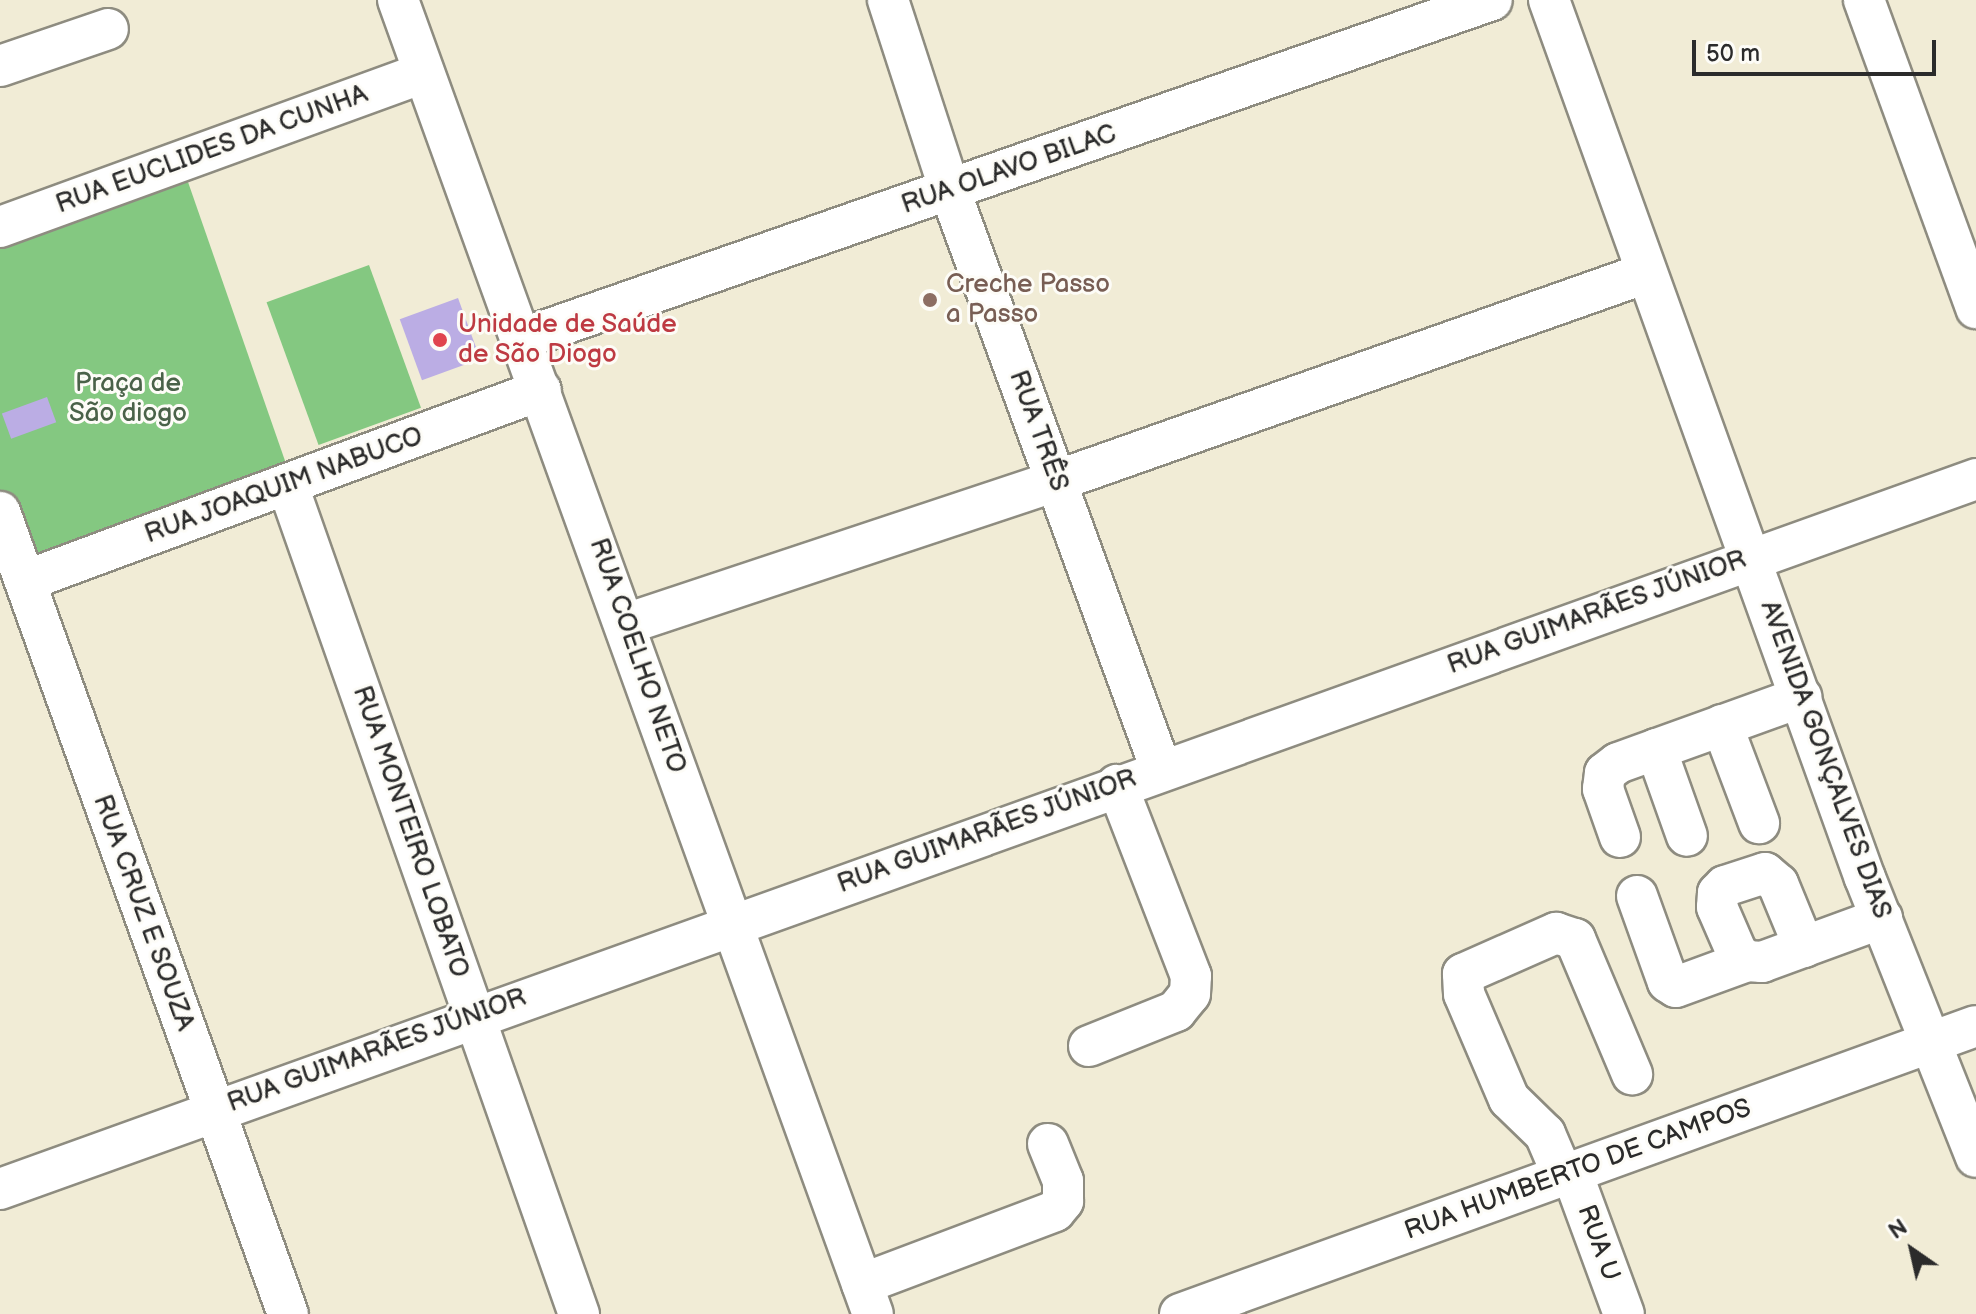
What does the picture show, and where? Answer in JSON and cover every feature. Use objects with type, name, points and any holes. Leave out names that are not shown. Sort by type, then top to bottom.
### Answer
[{"type":"street","name":"RUA COELHO NETO","points":[[398,0],[524,338],[867,1299]]},
{"type":"street","name":"RUA TRÊS","points":[[888,0],[950,191],[1161,769]]},
{"type":"street","name":"RUA OLAVO BILAC","points":[[524,338],[1492,0]]},
{"type":"street","name":"AVENIDA GONÇALVES DIAS","points":[[1549,0],[1882,918],[1976,1157]]},
{"type":"street","points":[[1864,0],[1976,308]]},
{"type":"street","points":[[0,66],[108,29]]},
{"type":"street","name":"RUA EUCLIDES DA CUNHA","points":[[0,227],[424,73]]},
{"type":"street","points":[[626,624],[1056,481],[1646,273]]},
{"type":"street","name":"RUA JOAQUIM NABUCO","points":[[25,581],[541,390]]},
{"type":"street","name":"RUA GUIMARÃES JÚNIOR","points":[[0,1189],[1161,769],[1976,479]]},
{"type":"street","name":"RUA MONTEIRO LOBATO","points":[[288,486],[579,1314]]},
{"type":"street","name":"RUA CRUZ E SOUZA","points":[[0,512],[288,1314]]},
{"type":"street","points":[[1620,837],[1603,789],[1605,773],[1618,763],[1801,697]]},
{"type":"street","points":[[1722,725],[1759,823]]},
{"type":"street","points":[[1656,749],[1687,836]]},
{"type":"street","points":[[1089,1046],[1176,1011],[1190,994],[1191,976],[1117,785]]},
{"type":"street","points":[[1747,961],[1737,953],[1722,918],[1718,893],[1765,873],[1778,884],[1804,947]]},
{"type":"street","points":[[1637,896],[1668,982],[1676,987],[1747,961],[1762,962],[1882,918]]},
{"type":"street","name":"RUA U","points":[[1624,1314],[1567,1174],[1545,1134],[1509,1099],[1464,994],[1463,974],[1556,933],[1575,939],[1632,1074]]},
{"type":"street","name":"RUA HUMBERTO DE CAMPOS","points":[[1180,1314],[1249,1302],[1567,1174],[1976,1026]]},
{"type":"street","points":[[867,1299],[1055,1211],[1063,1201],[1063,1181],[1048,1144]]},
{"type":"green space","name":"Praça de São diogo","points":[[188,182],[291,478],[24,572],[0,504],[0,247]]},
{"type":"green space","points":[[369,265],[421,408],[319,445],[267,302]]},
{"type":"building","name":"Unidade de Saúde de São Diogo","points":[[458,298],[480,359],[422,380],[400,319]]},
{"type":"building","points":[[47,397],[56,422],[11,439],[2,413]]},
{"type":"place","name":"Creche Passo a Passo","points":[[930,300]]},
{"type":"place","name":"Unidade de Saúde de São Diogo","points":[[440,340]]}]
